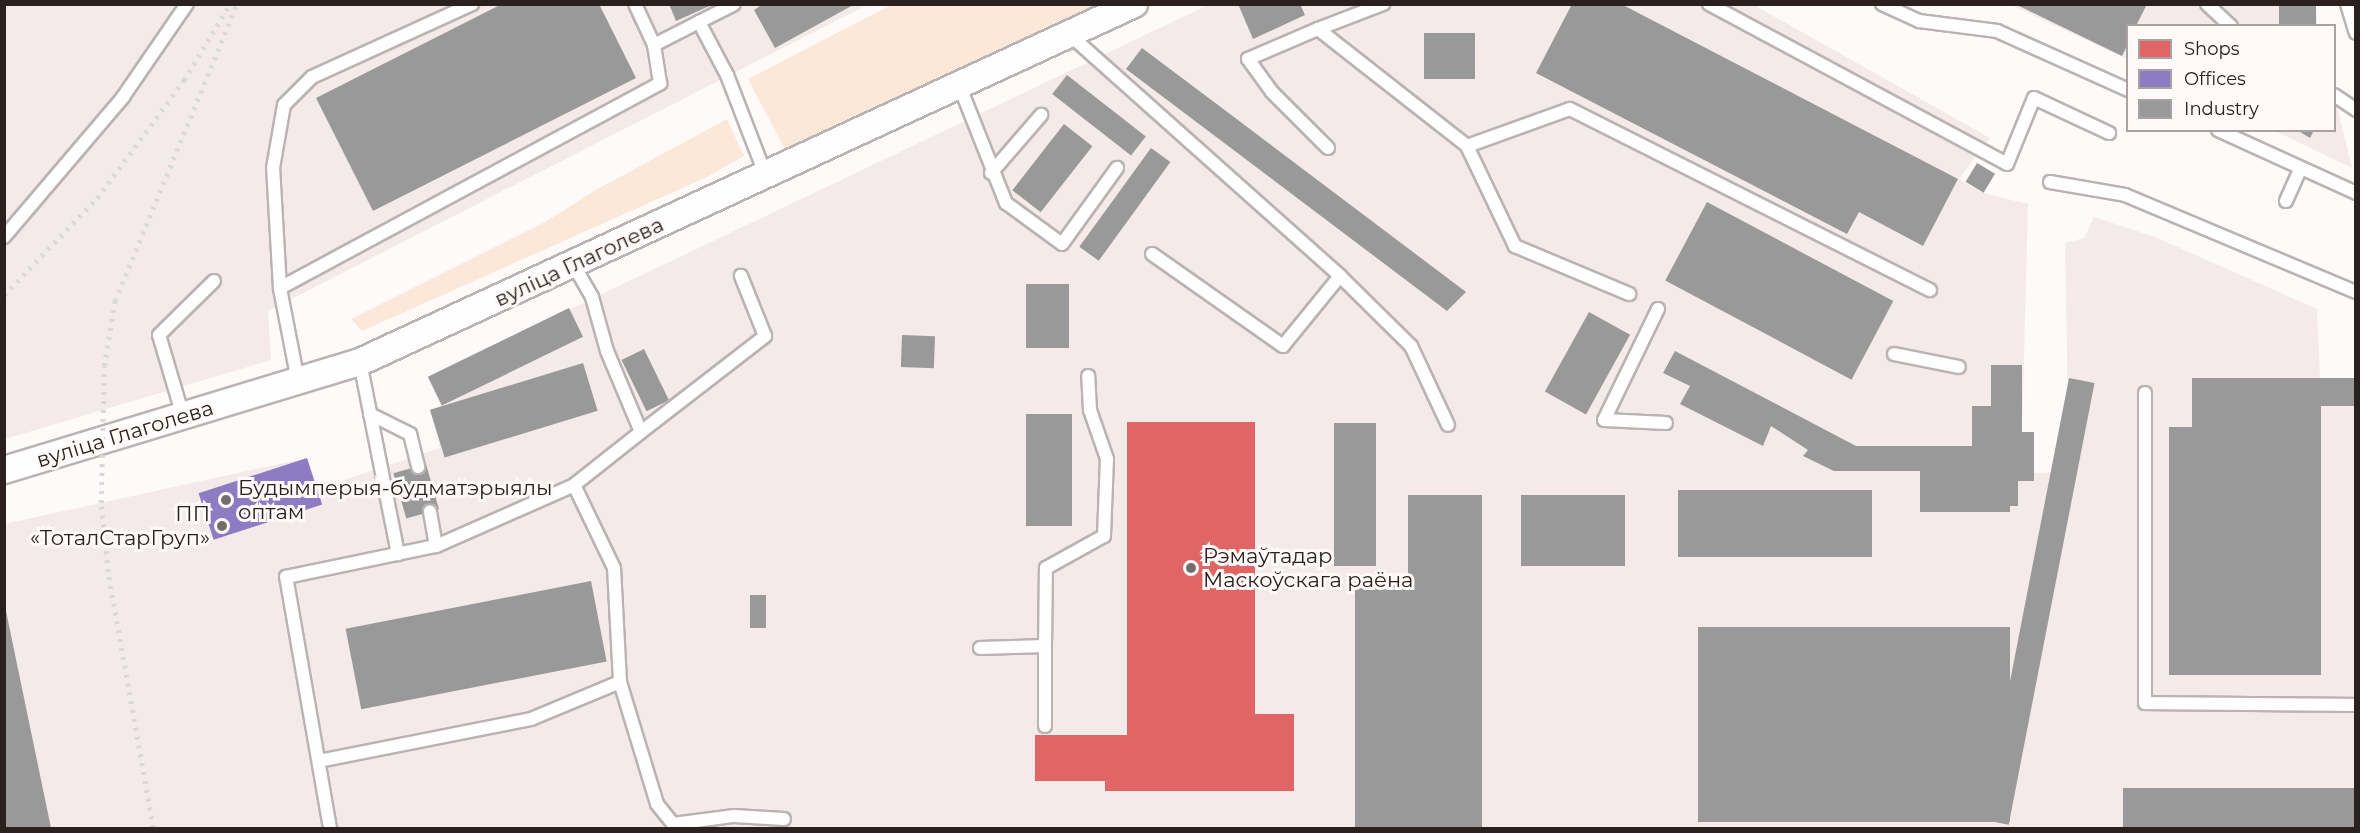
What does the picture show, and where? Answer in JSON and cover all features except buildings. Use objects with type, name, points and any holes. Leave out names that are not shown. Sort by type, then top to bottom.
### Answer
[{"type":"street","name":"вуліца Глаголева","points":[[4,470],[360,362],[1071,36],[1134,4]]},
{"type":"lane","points":[[298,381],[279,288],[273,168],[284,105],[312,77],[472,4]]},
{"type":"lane","points":[[279,288],[660,83],[654,45],[635,4]]},
{"type":"lane","points":[[654,45],[734,4]]},
{"type":"lane","points":[[1328,148],[1272,92],[1248,59],[1383,4]]},
{"type":"lane","points":[[1709,4],[2007,164],[2034,98],[2109,132]]},
{"type":"lane","points":[[1882,4],[1919,21],[1997,31],[2126,90]]},
{"type":"lane","points":[[2207,4],[2229,24]]},
{"type":"lane","points":[[2347,4],[2355,33]]},
{"type":"lane","points":[[4,237],[123,97],[185,5]]},
{"type":"lane","points":[[699,22],[727,75],[766,176]]},
{"type":"lane","points":[[1318,29],[1467,146],[1515,246],[1629,294]]},
{"type":"lane","points":[[1071,36],[1340,276],[1411,346],[1448,425]]},
{"type":"lane","points":[[960,87],[991,172],[1006,203],[1062,244],[1117,168]]},
{"type":"lane","points":[[2336,96],[2355,110]]},
{"type":"lane","points":[[1467,146],[1570,109],[1930,290]]},
{"type":"lane","points":[[991,172],[1041,115]]},
{"type":"lane","points":[[2222,132],[2355,192]]},
{"type":"lane","points":[[2286,201],[2301,168]]},
{"type":"lane","points":[[2050,182],[2125,195],[2355,292]]},
{"type":"lane","points":[[1152,254],[1283,346],[1340,276]]},
{"type":"lane","points":[[573,264],[592,297],[607,351],[641,432]]},
{"type":"lane","points":[[330,828],[286,577],[436,546],[574,485],[765,336],[741,276]]},
{"type":"lane","points":[[183,416],[159,335],[214,281]]},
{"type":"lane","points":[[1658,309],[1604,420],[1666,423]]},
{"type":"lane","points":[[1894,354],[1959,367]]},
{"type":"lane","points":[[360,362],[398,554]]},
{"type":"lane","points":[[1046,726],[1046,568],[1104,536],[1107,459],[1090,410],[1088,376]]},
{"type":"lane","points":[[2145,393],[2145,703],[2355,705]]},
{"type":"lane","points":[[370,414],[410,434],[418,466]]},
{"type":"lane","points":[[574,485],[614,568],[620,682],[657,804],[673,824],[734,816],[784,819]]},
{"type":"lane","points":[[430,512],[436,546]]},
{"type":"lane","points":[[980,648],[1046,646]]},
{"type":"lane","points":[[320,761],[531,719],[620,682]]},
{"type":"shaded area","points":[[4,5],[867,5],[268,311],[271,360],[5,439]]},
{"type":"shaded area","points":[[891,5],[1120,5],[789,157],[748,79]]},
{"type":"shaded area","points":[[1208,5],[1754,5],[1990,138],[1959,179],[1983,193],[2028,204],[2022,432],[2034,432],[2034,473],[2069,472],[2065,243],[2084,238],[2094,217],[2155,237],[2317,309],[2320,378],[2355,378],[2355,828],[5,828],[4,524],[307,458],[317,489],[440,448],[430,411],[441,407],[428,377]]},
{"type":"shaded area","points":[[2011,5],[2316,5],[2317,24],[2126,24],[2126,59]]},
{"type":"shaded area","points":[[2336,102],[2352,168],[2277,132],[2336,132]]},
{"type":"shaded area","points":[[727,119],[744,156],[705,178],[362,331],[351,319],[547,221],[594,191]]},
{"type":"railway","points":[[4,295],[97,198],[184,80],[230,4]]},
{"type":"railway","points":[[153,828],[108,572],[101,503],[104,366],[115,301],[237,4]]},
{"type":"place","name":"Будымперыя-будматэрыялы оптам","points":[[226,500]]},
{"type":"place","name":"ПП «ТоталСтарГруп»","points":[[222,526]]},
{"type":"place","name":"Рэмаўтадар Маскоўскага раёна","points":[[1191,568]]}]
